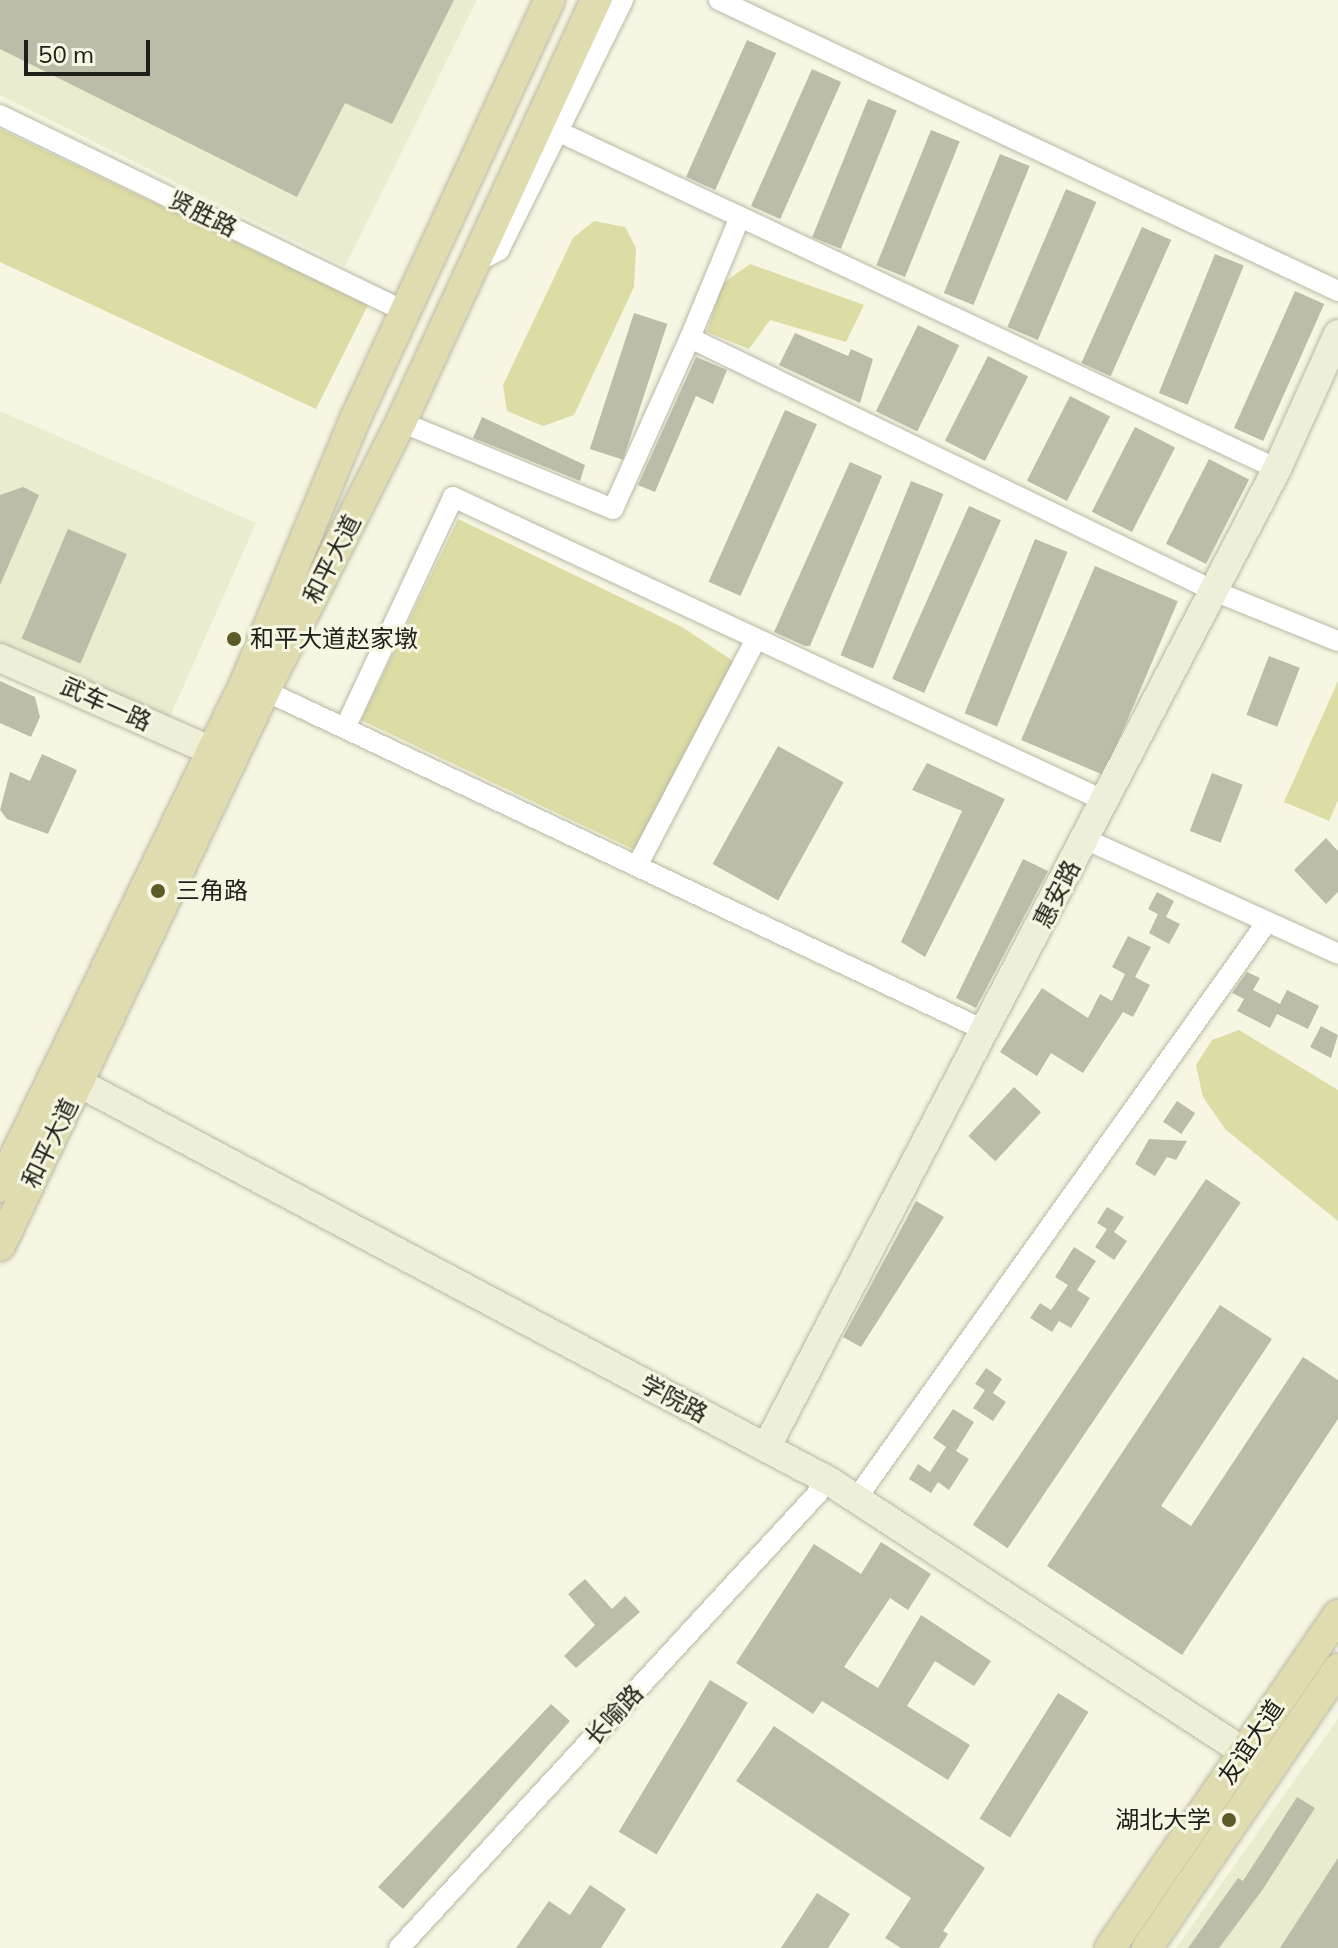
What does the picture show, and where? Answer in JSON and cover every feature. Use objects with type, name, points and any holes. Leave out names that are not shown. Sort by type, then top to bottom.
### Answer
[{"type":"main road","name":"和平大道","points":[[0,1246],[67,1077],[212,751],[256,686],[406,312],[550,0]]},
{"type":"main road","name":"和平大道","points":[[0,1187],[67,1077],[256,686],[401,422],[473,264],[550,127],[596,0]]},
{"type":"main road","name":"友谊大道","points":[[1110,1948],[1338,1615]]},
{"type":"main road","name":"友谊大道","points":[[1147,1948],[1270,1768],[1333,1688]]},
{"type":"street","points":[[623,0],[550,127],[1277,469]]},
{"type":"street","points":[[719,0],[1338,291]]},
{"type":"street","name":"贤胜路","points":[[0,115],[406,312]]},
{"type":"street","points":[[401,422],[613,509],[690,338],[740,217]]},
{"type":"street","name":"惠安路","points":[[766,1448],[1277,469],[1338,334]]},
{"type":"street","points":[[690,338],[1214,591],[1338,641]]},
{"type":"street","points":[[345,728],[453,497],[1105,801]]},
{"type":"street","points":[[637,866],[756,639]]},
{"type":"street","name":"武车一路","points":[[0,658],[212,751]]},
{"type":"street","points":[[256,686],[986,1031]]},
{"type":"street","points":[[1085,839],[1338,954]]},
{"type":"street","points":[[856,1499],[1267,922]]},
{"type":"street","name":"学院路","points":[[67,1077],[829,1481],[1270,1768]]},
{"type":"street","name":"长喻路","points":[[399,1948],[829,1481]]},
{"type":"shaded area","points":[[0,0],[477,0],[345,266],[0,95]]},
{"type":"shaded area","points":[[0,411],[256,523],[169,719],[0,645]]},
{"type":"shaded area","name":"湖北大学","points":[[1338,1719],[1338,1948],[1176,1948]]},
{"type":"green space","points":[[0,129],[368,305],[316,409],[0,262]]},
{"type":"green space","points":[[594,221],[625,227],[636,248],[634,287],[574,415],[543,426],[507,411],[503,385],[573,238]]},
{"type":"green space","points":[[750,264],[864,305],[846,342],[770,320],[749,349],[707,332],[722,284]]},
{"type":"green space","points":[[458,519],[682,627],[736,663],[637,851],[361,720]]},
{"type":"green space","points":[[1338,681],[1338,800],[1329,821],[1284,802]]},
{"type":"green space","points":[[1239,1030],[1338,1090],[1338,1221],[1225,1129],[1203,1097],[1196,1065],[1212,1040]]},
{"type":"building","points":[[0,0],[454,0],[392,124],[345,103],[297,197],[0,49]]},
{"type":"building","points":[[747,40],[776,53],[715,190],[686,177]]},
{"type":"building","points":[[812,69],[841,82],[780,219],[751,206]]},
{"type":"building","points":[[868,99],[897,111],[841,249],[812,237]]},
{"type":"building","points":[[931,130],[960,142],[905,277],[876,265]]},
{"type":"building","points":[[1000,154],[1030,166],[973,305],[944,293]]},
{"type":"building","points":[[1066,189],[1096,202],[1038,340],[1007,327]]},
{"type":"building","points":[[1142,227],[1171,240],[1111,376],[1081,363]]},
{"type":"building","points":[[1215,254],[1244,266],[1188,405],[1159,393]]},
{"type":"building","points":[[1295,291],[1324,304],[1263,441],[1234,428]]},
{"type":"building","points":[[634,313],[667,324],[623,460],[590,449]]},
{"type":"building","points":[[918,325],[959,345],[917,431],[876,411]]},
{"type":"building","points":[[795,333],[848,356],[851,349],[873,359],[860,403],[779,365]]},
{"type":"building","points":[[988,356],[1028,376],[985,461],[945,441]]},
{"type":"building","points":[[696,357],[727,370],[713,404],[696,396],[655,492],[638,485]]},
{"type":"building","points":[[1070,396],[1110,416],[1067,501],[1027,481]]},
{"type":"building","points":[[785,410],[817,424],[741,596],[709,582]]},
{"type":"building","points":[[482,417],[585,465],[580,481],[473,438]]},
{"type":"building","points":[[1135,427],[1175,447],[1132,532],[1092,512]]},
{"type":"building","points":[[1209,459],[1249,479],[1206,564],[1166,544]]},
{"type":"building","points":[[850,462],[882,476],[810,646],[805,646],[774,632]]},
{"type":"building","points":[[911,481],[943,494],[873,668],[841,655]]},
{"type":"building","points":[[23,487],[39,495],[0,585],[0,495]]},
{"type":"building","points":[[969,506],[1001,520],[924,693],[892,679]]},
{"type":"building","points":[[68,529],[127,554],[80,664],[22,639]]},
{"type":"building","points":[[1035,539],[1067,552],[997,726],[965,713]]},
{"type":"building","points":[[1095,566],[1178,601],[1104,775],[1021,740]]},
{"type":"building","points":[[1269,656],[1300,668],[1277,727],[1246,715]]},
{"type":"building","points":[[0,681],[35,697],[40,717],[31,737],[0,723]]},
{"type":"building","points":[[778,746],[844,782],[778,900],[713,864]]},
{"type":"building","points":[[42,754],[77,770],[48,834],[7,819],[0,810],[10,772],[30,781]]},
{"type":"building","points":[[927,763],[1005,799],[925,957],[901,942],[962,811],[912,790]]},
{"type":"building","points":[[1212,773],[1243,785],[1221,843],[1190,831]]},
{"type":"building","points":[[1326,838],[1338,851],[1338,892],[1326,904],[1294,870]]},
{"type":"building","points":[[1023,859],[1048,871],[976,1008],[956,998]]},
{"type":"building","points":[[1157,892],[1174,901],[1166,917],[1180,924],[1169,944],[1149,933],[1158,914],[1148,909]]},
{"type":"building","points":[[1128,936],[1151,947],[1135,977],[1150,985],[1133,1017],[1123,1012],[1083,1073],[1051,1053],[1037,1076],[1000,1052],[1042,988],[1088,1018],[1100,994],[1112,1001],[1125,974],[1112,967]]},
{"type":"building","points":[[1247,972],[1260,978],[1253,990],[1280,1004],[1287,990],[1319,1006],[1308,1029],[1277,1014],[1270,1028],[1237,1011],[1244,999],[1232,993]]},
{"type":"building","points":[[1321,1026],[1338,1035],[1331,1058],[1310,1047]]},
{"type":"building","points":[[1014,1087],[1041,1112],[995,1161],[968,1136]]},
{"type":"building","points":[[1177,1101],[1195,1113],[1181,1134],[1163,1122]]},
{"type":"building","points":[[1149,1139],[1187,1141],[1176,1160],[1167,1157],[1155,1176],[1135,1164]]},
{"type":"building","points":[[1206,1179],[1241,1202],[1008,1548],[973,1525]]},
{"type":"building","points":[[916,1201],[944,1217],[861,1347],[843,1337]]},
{"type":"building","points":[[1107,1207],[1124,1217],[1114,1232],[1127,1241],[1114,1260],[1095,1247],[1107,1229],[1097,1223]]},
{"type":"building","points":[[1074,1247],[1096,1261],[1077,1290],[1090,1298],[1071,1328],[1059,1321],[1052,1332],[1030,1318],[1040,1303],[1051,1310],[1068,1285],[1055,1277]]},
{"type":"building","points":[[1220,1305],[1272,1339],[1161,1506],[1191,1526],[1303,1357],[1338,1380],[1338,1419],[1182,1655],[1047,1566]]},
{"type":"building","points":[[986,1368],[1002,1379],[993,1393],[1006,1402],[993,1421],[973,1408],[985,1390],[975,1384]]},
{"type":"building","points":[[953,1409],[974,1422],[956,1451],[969,1459],[949,1490],[938,1482],[931,1493],[909,1479],[918,1464],[930,1472],[946,1447],[933,1438]]},
{"type":"building","points":[[881,1542],[931,1574],[908,1610],[890,1598],[844,1667],[878,1688],[921,1615],[991,1661],[974,1686],[935,1661],[907,1706],[970,1745],[948,1780],[822,1701],[813,1714],[736,1663],[814,1544],[861,1574]]},
{"type":"building","points":[[585,1579],[612,1609],[625,1596],[640,1612],[576,1668],[564,1656],[595,1625],[568,1594]]},
{"type":"building","points":[[710,1680],[748,1703],[657,1854],[619,1832]]},
{"type":"building","points":[[1058,1693],[1089,1712],[1010,1838],[980,1819]]},
{"type":"building","points":[[551,1704],[570,1721],[403,1909],[378,1887]]},
{"type":"building","points":[[774,1726],[985,1868],[943,1931],[948,1934],[939,1948],[901,1948],[885,1938],[911,1898],[736,1781]]},
{"type":"building","points":[[1297,1797],[1315,1808],[1263,1889],[1219,1948],[1188,1948],[1238,1878],[1243,1881]]},
{"type":"building","points":[[1338,1858],[1338,1948],[1280,1948]]},
{"type":"building","points":[[590,1885],[626,1909],[601,1948],[516,1948],[549,1901],[570,1915]]},
{"type":"building","points":[[817,1893],[850,1914],[828,1948],[781,1948]]},
{"type":"place","name":"和平大道赵家墩","points":[[234,639]]},
{"type":"place","name":"三角路","points":[[158,891]]},
{"type":"place","name":"湖北大学","points":[[1229,1820]]}]
